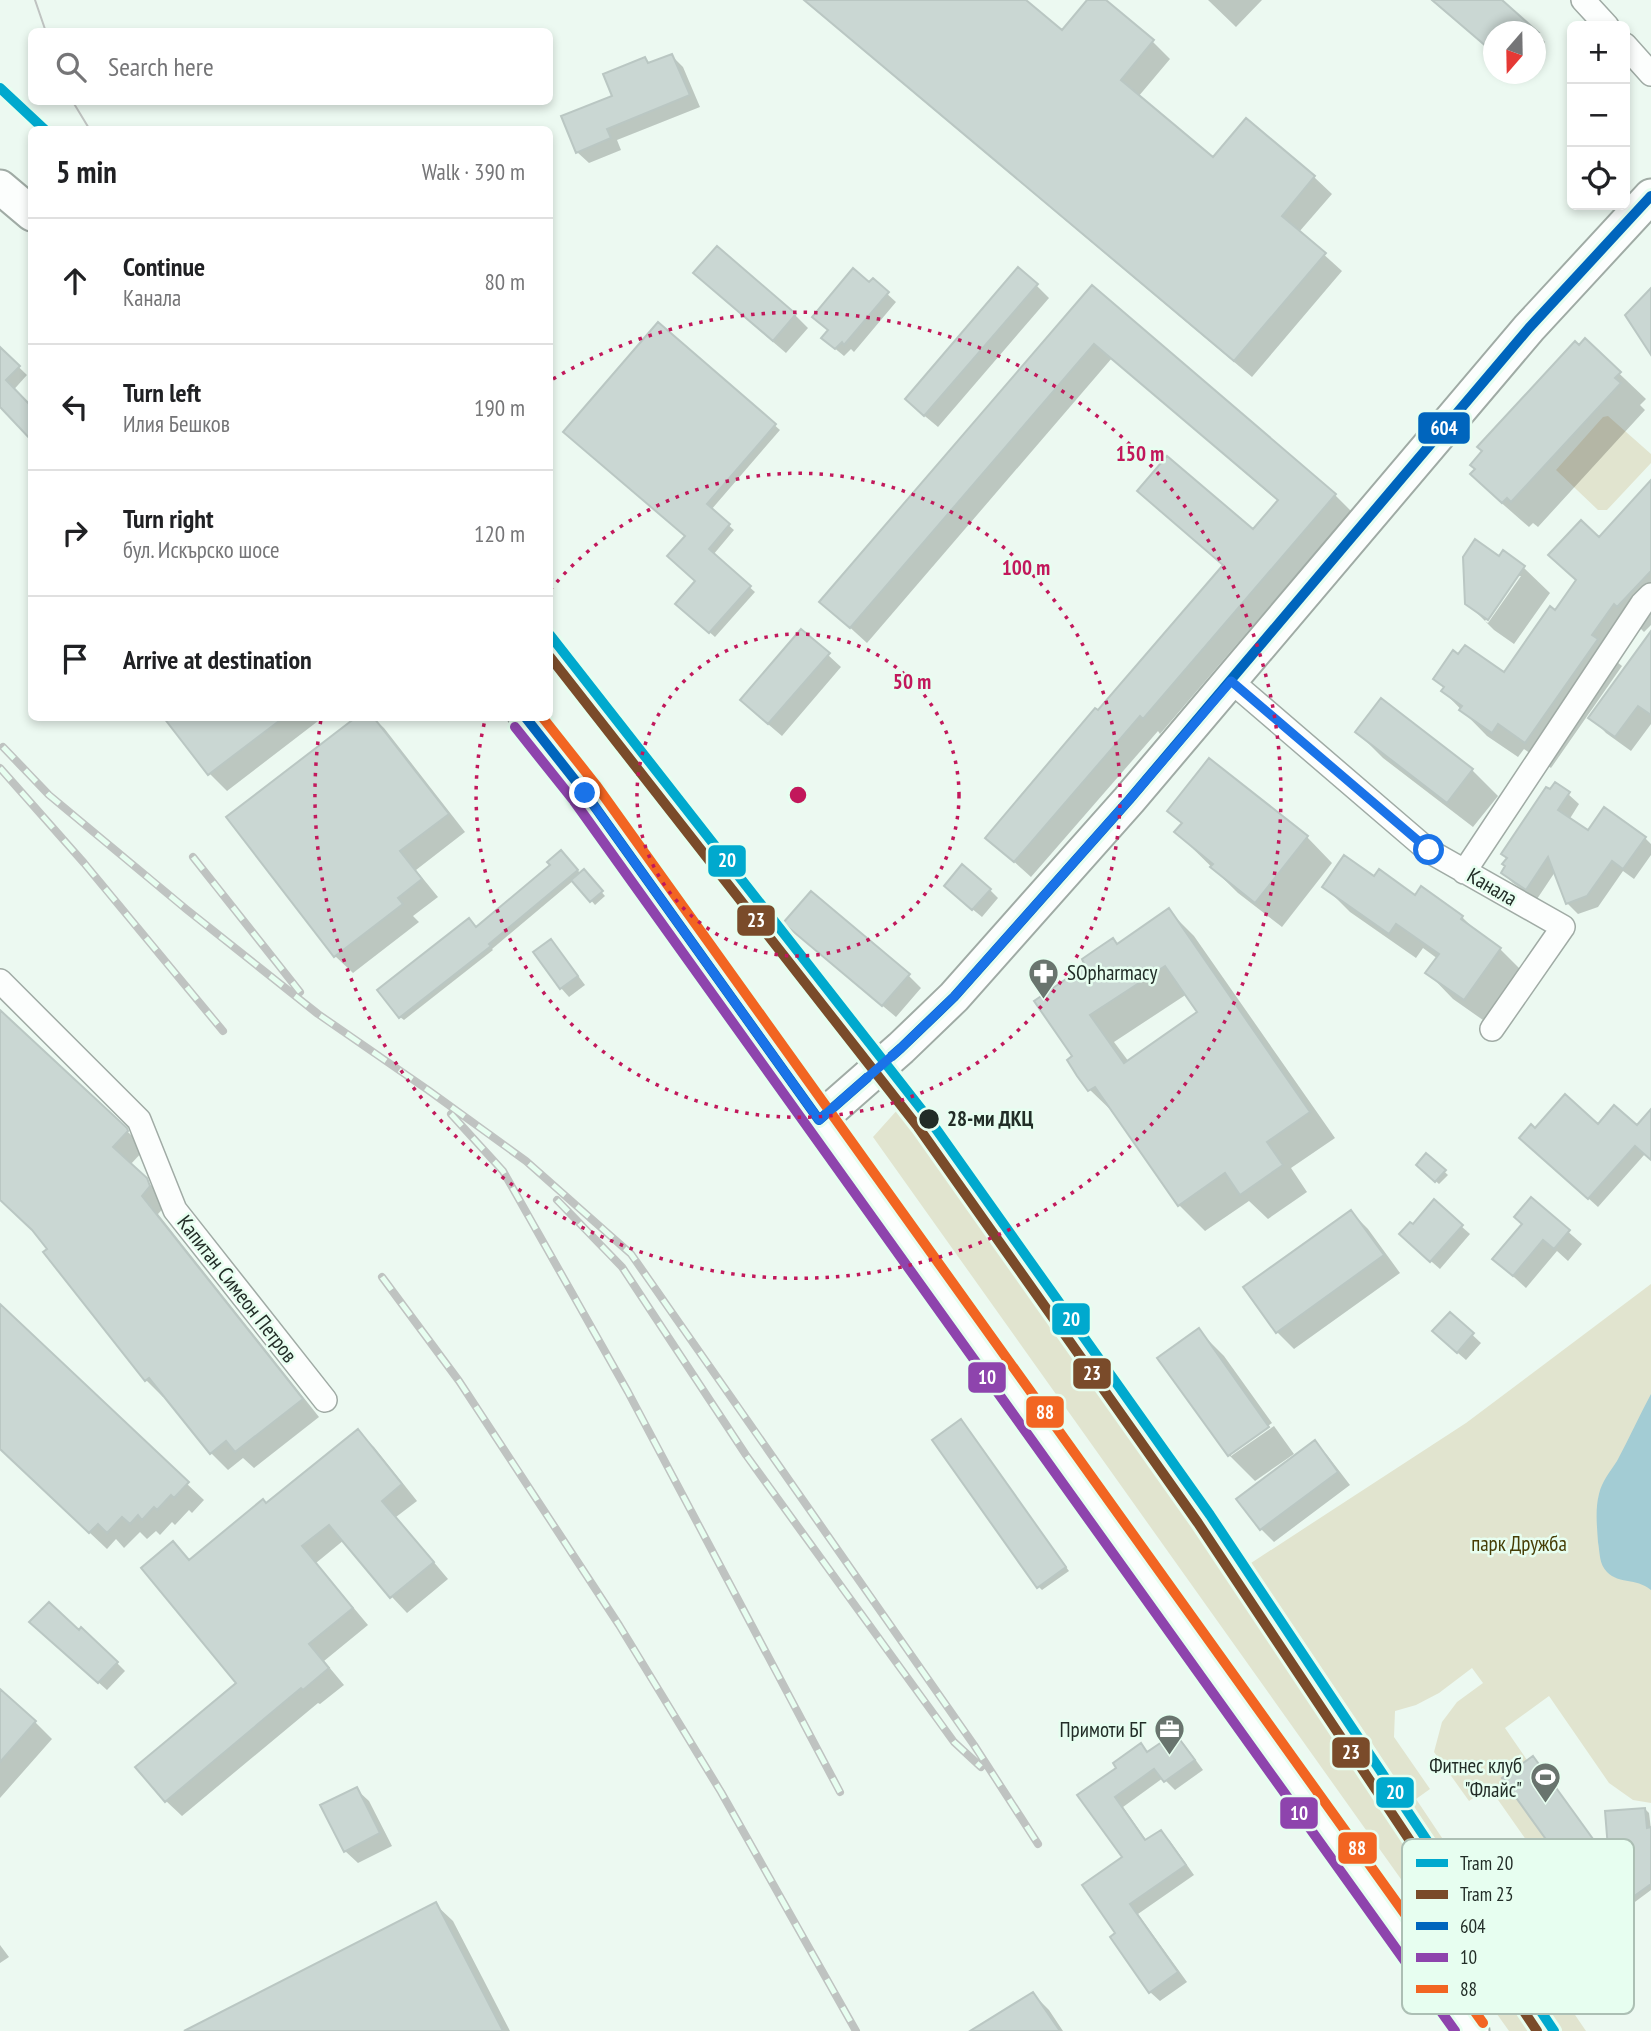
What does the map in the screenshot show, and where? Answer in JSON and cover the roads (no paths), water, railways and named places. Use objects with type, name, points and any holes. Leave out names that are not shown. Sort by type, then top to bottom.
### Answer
[{"type":"main road","points":[[0,187],[28,211]]},
{"type":"main road","points":[[819,1120],[954,997],[1129,800],[1529,328],[1651,196]]},
{"type":"main road","points":[[528,721],[585,793],[1402,1933]]},
{"type":"main road","points":[[1460,2014],[1472,2031]]},
{"type":"street","points":[[1583,0],[1602,21]]},
{"type":"street","points":[[1630,51],[1651,74]]},
{"type":"street","points":[[1464,872],[1648,604]]},
{"type":"street","name":"Канала","points":[[1231,681],[1429,850],[1563,928],[1492,1029]]},
{"type":"street","name":"Капитан Симеон Петров","points":[[0,981],[139,1120],[175,1210],[325,1400]]},
{"type":"water","points":[[1651,1394],[1651,1590],[1612,1576],[1604,1569],[1598,1542],[1597,1518],[1602,1485]]},
{"type":"tram line","points":[[35,0],[45,28]]},
{"type":"tram line","name":"20","points":[[0,88],[41,126]]},
{"type":"tram line","points":[[75,105],[88,126]]},
{"type":"tram line","name":"20","points":[[553,639],[929,1119],[1210,1515],[1426,1839]]},
{"type":"tram line","name":"23","points":[[553,661],[918,1127],[1198,1523],[1409,1839]]},
{"type":"tram line","name":"23","points":[[1526,2014],[1537,2031]]},
{"type":"tram line","name":"20","points":[[1543,2014],[1554,2031]]},
{"type":"railway","points":[[3,747],[49,795],[186,909],[318,1014],[526,1161],[631,1254],[974,1745],[1038,1844]]},
{"type":"railway","points":[[0,768],[84,863],[223,1031]]},
{"type":"railway","points":[[193,857],[300,992]]},
{"type":"railway","points":[[451,1114],[503,1171],[628,1392],[840,1792]]},
{"type":"railway","points":[[557,1200],[622,1267],[746,1455],[954,1742],[981,1767]]},
{"type":"railway","points":[[382,1277],[459,1381],[619,1625],[721,1792],[856,2031]]},
{"type":"place","name":"SOpharmacy","points":[[1044,1000]]},
{"type":"place","name":"28-ми ДКЦ","points":[[929,1119]]},
{"type":"place","name":"Примоти БГ","points":[[1169,1757]]},
{"type":"place","name":"Фитнес клуб \"Флайс\"","points":[[1545,1805]]},
{"type":"park label","name":"парк Дружба","points":[[1519,1544]]}]
